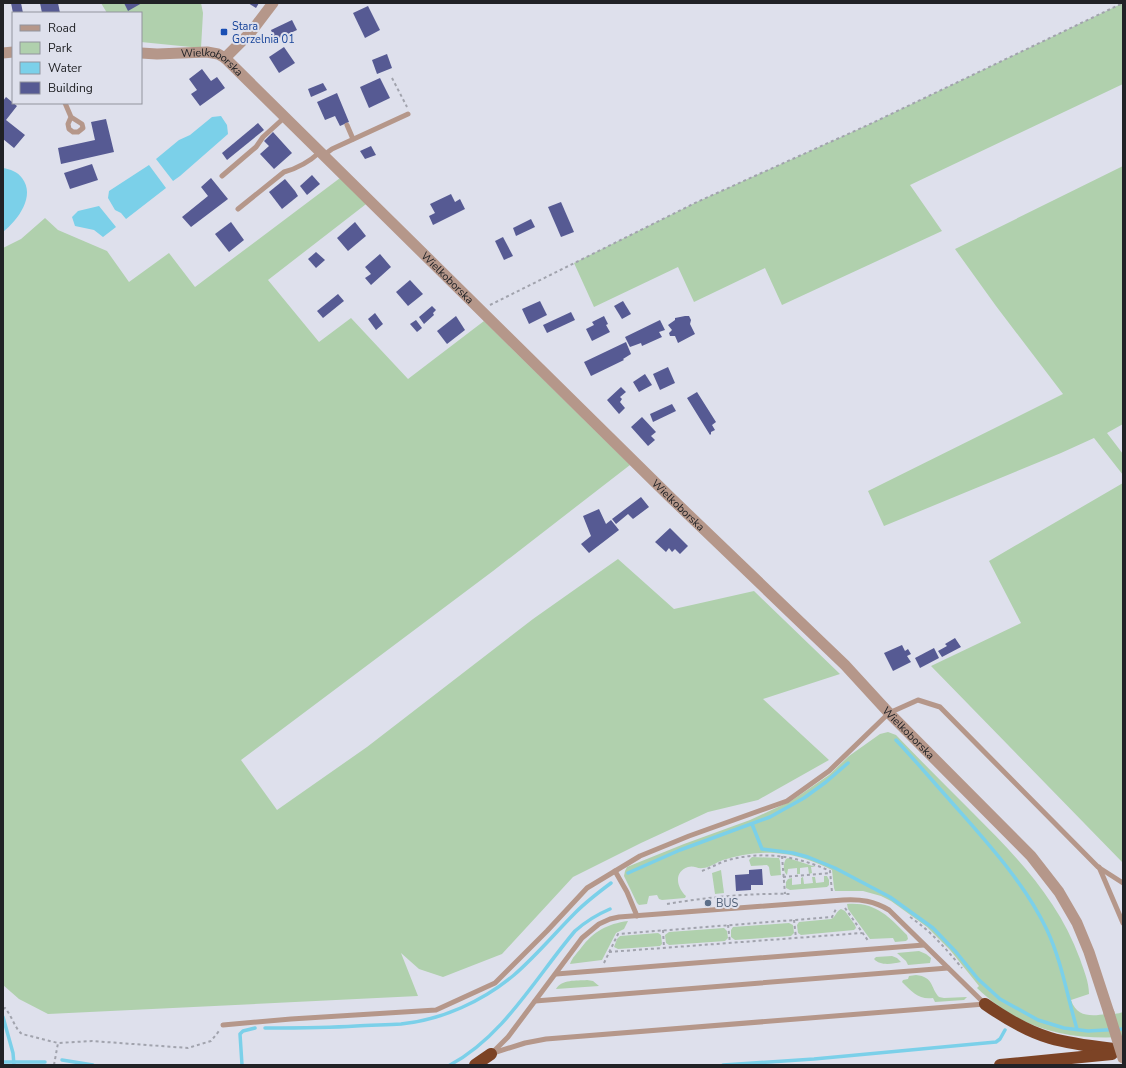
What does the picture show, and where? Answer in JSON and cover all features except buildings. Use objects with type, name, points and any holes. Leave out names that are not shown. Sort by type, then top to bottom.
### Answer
[{"type":"highway","points":[[985,1004],[1020,1026],[1051,1038],[1093,1047],[1123,1051]]},
{"type":"highway","points":[[1000,1065],[1123,1051]]},
{"type":"highway","points":[[475,1065],[491,1054]]},
{"type":"street","points":[[225,58],[251,32],[273,3]]},
{"type":"street","name":"Wielkoborska","points":[[142,54],[207,52],[218,54],[225,58],[670,497],[845,665],[889,713],[1027,851],[1059,892],[1077,923],[1089,952],[1123,1058]]},
{"type":"lane","points":[[66,104],[71,117]]},
{"type":"lane","points":[[238,208],[284,172],[293,170],[332,149],[408,114]]},
{"type":"lane","points":[[222,176],[256,147],[263,137],[285,118]]},
{"type":"lane","points":[[346,125],[353,139]]},
{"type":"lane","points":[[223,1025],[291,1019],[436,1010],[495,984],[587,888],[640,856],[689,836],[787,801],[829,771],[889,713],[918,700],[940,707],[1098,867],[1123,883]]},
{"type":"lane","points":[[1098,867],[1123,923]]},
{"type":"lane","points":[[615,871],[628,892],[637,916]]},
{"type":"lane","points":[[491,1054],[508,1037],[582,938],[591,930],[610,919],[637,916],[843,900],[860,900],[871,902],[889,910],[985,1004]]},
{"type":"lane","points":[[556,974],[924,945]]},
{"type":"lane","points":[[535,1001],[948,968]]},
{"type":"lane","points":[[491,1054],[525,1043],[546,1039],[985,1004]]},
{"type":"path","points":[[480,310],[697,202],[868,125],[1123,3]]},
{"type":"path","points":[[392,78],[407,107],[408,114]]},
{"type":"path","points":[[782,856],[785,894]]},
{"type":"path","points":[[702,871],[724,861],[736,858],[782,856],[808,862],[830,871],[832,892]]},
{"type":"path","points":[[784,877],[830,873]]},
{"type":"path","points":[[825,892],[838,892]]},
{"type":"path","points":[[662,905],[700,899],[762,894],[798,894]]},
{"type":"path","points":[[844,907],[869,942],[876,941]]},
{"type":"path","points":[[598,963],[604,963],[618,934],[832,917],[836,908]]},
{"type":"path","points":[[908,916],[929,931],[948,951],[962,969]]},
{"type":"path","points":[[794,920],[796,938]]},
{"type":"path","points":[[728,925],[730,943]]},
{"type":"path","points":[[663,930],[664,948]]},
{"type":"path","points":[[609,952],[862,932]]},
{"type":"path","points":[[4,1008],[11,1015],[18,1031],[22,1034],[58,1043],[92,1041],[188,1048],[211,1041],[223,1025]]},
{"type":"path","points":[[54,1065],[58,1043]]},
{"type":"green space","points":[[101,3],[201,3],[203,13],[201,48],[142,42],[142,12],[106,12]]},
{"type":"green space","points":[[1123,3],[1123,84],[910,185],[942,231],[782,305],[765,268],[694,302],[678,267],[594,307],[574,263],[697,202],[868,125]]},
{"type":"green space","points":[[1123,166],[1123,424],[1107,433],[1123,454],[1123,475],[1094,438],[884,526],[868,491],[1063,394],[955,249]]},
{"type":"green space","points":[[344,175],[370,201],[268,280],[319,342],[351,318],[408,379],[484,321],[630,465],[493,571],[241,760],[277,810],[367,747],[533,619],[618,559],[674,609],[754,591],[840,674],[763,699],[829,760],[758,800],[708,812],[573,877],[502,954],[443,977],[419,969],[401,953],[418,996],[48,1014],[19,999],[3,985],[3,248],[21,239],[45,218],[58,230],[107,251],[129,282],[169,253],[195,287]]},
{"type":"green space","points":[[1123,483],[1123,863],[931,666],[1021,623],[989,561]]},
{"type":"green space","points":[[888,732],[896,735],[1005,846],[1035,880],[1060,917],[1071,937],[1086,976],[1089,994],[1071,1000],[1074,1006],[1081,1013],[1091,1015],[1115,1014],[1123,1012],[1123,1037],[1063,1034],[1044,1029],[1010,1013],[993,1002],[977,988],[979,986],[950,950],[927,927],[891,901],[881,896],[863,891],[835,891],[832,870],[797,856],[774,853],[755,853],[729,858],[705,868],[692,866],[688,867],[683,869],[678,876],[680,889],[686,896],[685,898],[662,900],[659,899],[657,895],[649,896],[647,904],[639,905],[637,903],[624,876],[627,867],[750,820],[791,801],[829,775],[849,756],[880,734]]},
{"type":"green space","points":[[752,857],[779,858],[781,875],[771,876],[767,865],[751,866],[749,860]]},
{"type":"green space","points":[[788,858],[816,867],[811,867],[812,873],[809,874],[808,867],[800,868],[800,874],[797,874],[797,868],[788,869],[787,875],[784,870],[784,865],[786,859]]},
{"type":"green space","points":[[721,870],[724,893],[715,894],[712,873]]},
{"type":"green space","points":[[824,876],[827,876],[829,880],[829,885],[827,887],[790,890],[786,888],[786,882],[788,879],[792,878],[792,885],[801,884],[801,878],[803,877],[804,884],[813,883],[812,877],[815,877],[816,883],[824,882]]},
{"type":"green space","points":[[847,904],[866,905],[881,912],[907,935],[908,939],[906,941],[895,942],[893,938],[870,939],[848,909]]},
{"type":"green space","points":[[841,909],[845,911],[855,925],[856,928],[854,930],[801,935],[798,933],[797,925],[799,922],[831,919]]},
{"type":"green space","points":[[628,921],[624,929],[616,933],[602,960],[570,964],[586,942],[596,933],[607,926]]},
{"type":"green space","points":[[789,923],[793,925],[794,933],[791,936],[735,940],[731,937],[731,930],[733,927]]},
{"type":"green space","points":[[724,928],[727,931],[728,938],[725,941],[669,945],[666,943],[665,935],[669,932]]},
{"type":"green space","points":[[658,933],[661,935],[662,944],[660,946],[618,949],[614,947],[620,936]]},
{"type":"green space","points":[[919,951],[931,958],[930,963],[908,965],[906,961],[897,953]]},
{"type":"green space","points":[[892,956],[901,962],[883,964],[874,959],[876,957]]},
{"type":"green space","points":[[909,976],[922,976],[929,980],[939,997],[967,997],[964,1000],[935,1002],[933,998],[924,998],[913,992],[902,982],[903,980],[908,979]]},
{"type":"green space","points":[[587,980],[593,981],[599,986],[556,989],[566,982]]},
{"type":"water","points":[[221,116],[227,125],[228,134],[173,181],[156,159],[179,140],[190,135],[212,117]]},
{"type":"water","points":[[149,165],[166,188],[126,219],[121,213],[115,210],[108,198],[109,191]]},
{"type":"water","points":[[3,168],[14,171],[22,178],[26,185],[27,192],[26,200],[19,214],[3,232]]},
{"type":"water","points":[[99,206],[116,227],[103,237],[94,230],[75,226],[72,217],[78,211]]},
{"type":"waterway","points":[[896,740],[1002,860],[1026,894],[1047,930],[1052,942],[1077,1029]]},
{"type":"waterway","points":[[628,873],[680,850],[770,817],[804,798],[848,763]]},
{"type":"waterway","points":[[752,824],[762,849],[793,853],[808,857],[835,868],[890,897],[933,928],[956,952],[978,979],[1000,999],[1038,1020],[1064,1028],[1088,1031],[1123,1029]]},
{"type":"waterway","points":[[265,1028],[322,1028],[401,1024],[416,1022],[447,1014],[489,993],[514,975],[580,908],[611,883]]},
{"type":"waterway","points":[[450,1065],[469,1053],[503,1022],[575,931],[591,919],[610,909]]},
{"type":"waterway","points":[[3,1017],[13,1053],[14,1065]]},
{"type":"waterway","points":[[242,1065],[240,1034],[243,1031],[255,1028]]},
{"type":"waterway","points":[[723,1065],[814,1059],[996,1042],[1000,1039],[1005,1030]]},
{"type":"waterway","points":[[62,1060],[93,1065]]},
{"type":"waterway","points":[[3,1062],[45,1062]]},
{"type":"place","name":"Stara Gorzelnia 01","points":[[224,32]]},
{"type":"place","name":"BUS","points":[[708,903]]}]
